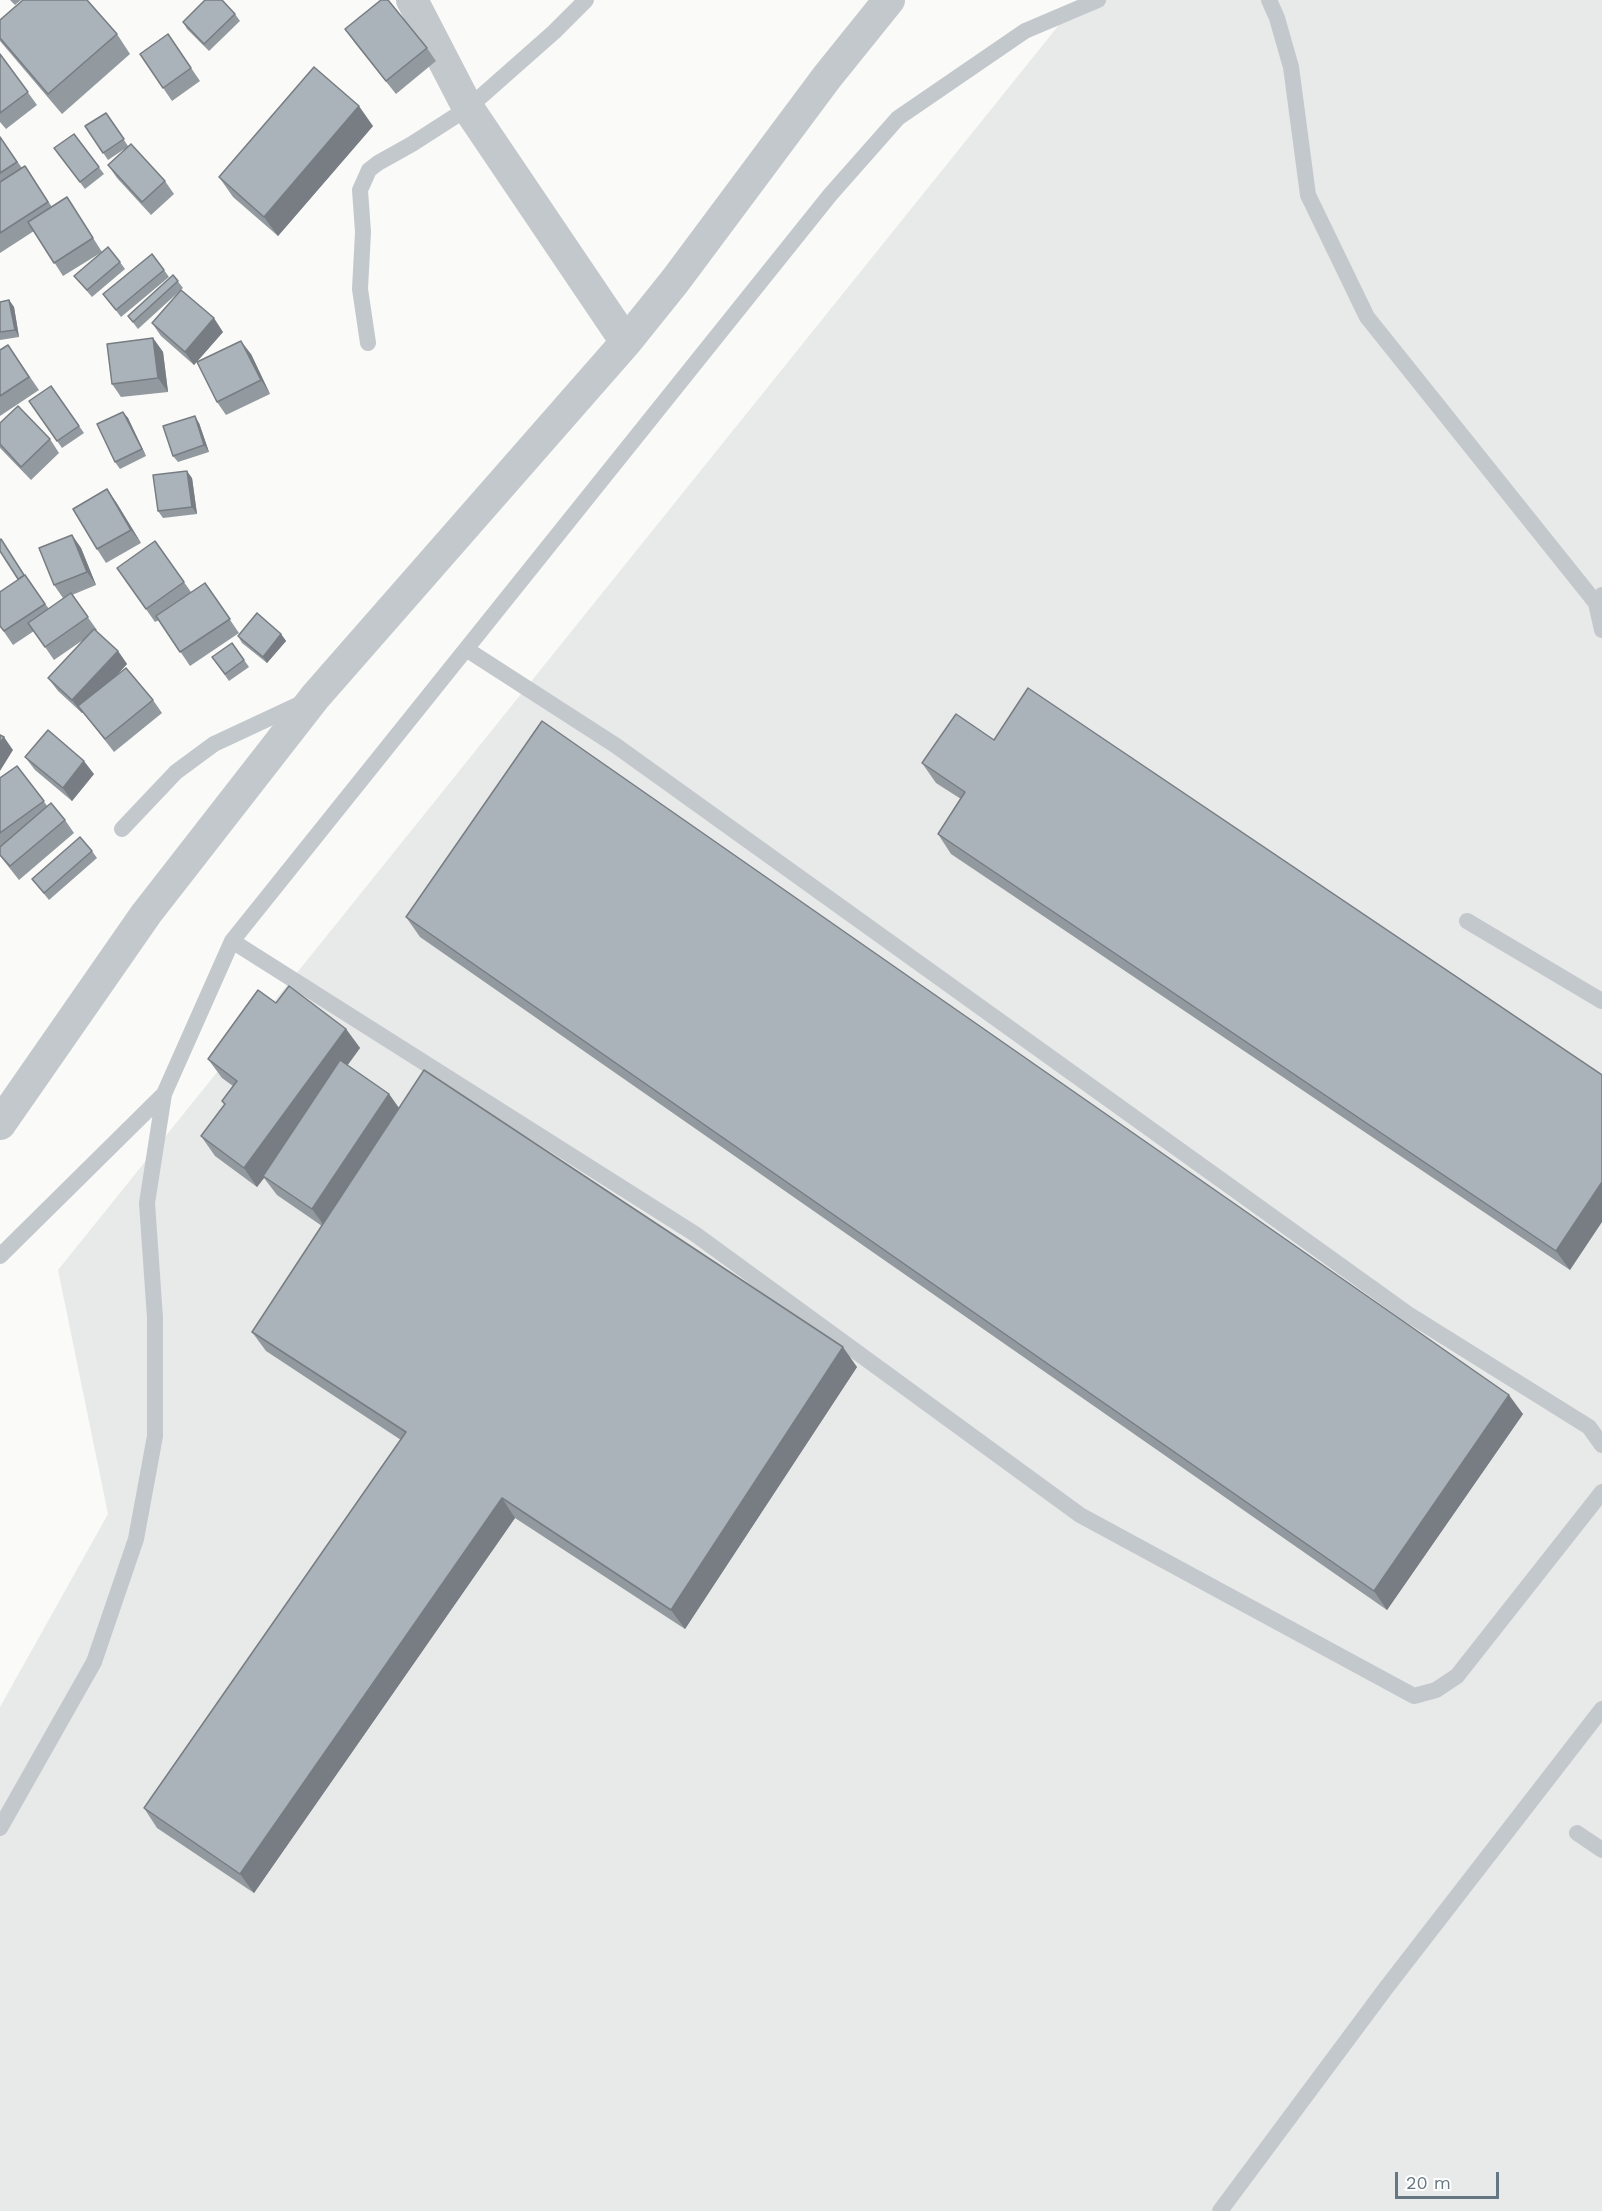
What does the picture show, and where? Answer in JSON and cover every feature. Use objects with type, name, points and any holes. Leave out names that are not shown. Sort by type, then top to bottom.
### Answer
[{"type":"street","points":[[412,0],[468,108],[626,342]]},
{"type":"street","points":[[0,1124],[146,914],[315,697],[626,342],[675,281],[827,77],[889,0]]},
{"type":"lane","points":[[368,342],[360,289],[363,232],[360,190],[369,170],[468,108],[554,32],[586,0]]},
{"type":"lane","points":[[0,1828],[94,1662],[136,1539],[155,1436],[155,1318],[147,1203],[164,1094],[232,941],[830,195],[898,118],[1025,31],[1098,0]]},
{"type":"lane","points":[[1269,0],[1277,18],[1291,67],[1308,195],[1367,317],[1599,599],[1602,630]]},
{"type":"lane","points":[[466,649],[615,745],[1408,1314],[1590,1427],[1602,1445]]},
{"type":"lane","points":[[122,829],[176,772],[214,744],[315,697]]},
{"type":"lane","points":[[1467,921],[1602,1001]]},
{"type":"lane","points":[[232,941],[695,1234],[1080,1515],[1414,1696],[1436,1690],[1457,1676],[1602,1492]]},
{"type":"lane","points":[[0,1256],[164,1094]]},
{"type":"lane","points":[[1220,2211],[1386,1988],[1602,1709]]},
{"type":"lane","points":[[1577,1833],[1602,1850]]},
{"type":"shaded area","points":[[1079,0],[1602,0],[1602,2211],[0,2211],[0,1707],[108,1514],[58,1270]]},
{"type":"building","points":[[23,0],[87,0],[117,34],[48,94],[0,38],[0,20]]},
{"type":"building","points":[[205,0],[222,0],[235,14],[204,44],[183,22]]},
{"type":"building","points":[[381,0],[388,0],[427,48],[386,81],[345,29]]},
{"type":"building","points":[[168,34],[191,68],[163,88],[140,54]]},
{"type":"building","points":[[0,54],[28,92],[0,113]]},
{"type":"building","points":[[314,67],[359,106],[264,217],[219,177]]},
{"type":"building","points":[[106,113],[124,139],[103,153],[85,126]]},
{"type":"building","points":[[74,134],[99,167],[80,182],[54,148]]},
{"type":"building","points":[[0,137],[17,162],[0,173]]},
{"type":"building","points":[[131,144],[165,181],[142,202],[108,165]]},
{"type":"building","points":[[25,166],[48,202],[0,233],[0,182]]},
{"type":"building","points":[[67,197],[93,238],[54,263],[28,222]]},
{"type":"building","points":[[108,247],[120,262],[87,290],[74,276]]},
{"type":"building","points":[[152,254],[164,270],[116,310],[103,294]]},
{"type":"building","points":[[173,275],[178,281],[133,322],[128,316]]},
{"type":"building","points":[[181,290],[214,318],[185,352],[152,323]]},
{"type":"building","points":[[9,300],[15,330],[0,332],[0,302]]},
{"type":"building","points":[[153,338],[158,378],[112,384],[107,344]]},
{"type":"building","points":[[241,341],[261,380],[217,402],[197,362]]},
{"type":"building","points":[[8,345],[29,377],[0,396],[0,350]]},
{"type":"building","points":[[51,386],[79,426],[57,441],[29,401]]},
{"type":"building","points":[[18,406],[50,439],[21,467],[0,444],[0,423]]},
{"type":"building","points":[[123,412],[142,449],[115,462],[97,424]]},
{"type":"building","points":[[195,416],[204,445],[173,456],[163,426]]},
{"type":"building","points":[[187,471],[192,507],[158,511],[153,475]]},
{"type":"building","points":[[107,489],[131,530],[97,549],[73,509]]},
{"type":"building","points":[[72,535],[87,572],[54,585],[39,548]]},
{"type":"building","points":[[1,539],[24,575],[18,579],[0,551]]},
{"type":"building","points":[[155,541],[184,582],[146,609],[117,568]]},
{"type":"building","points":[[25,575],[45,604],[4,631],[0,626],[0,592]]},
{"type":"building","points":[[205,583],[230,619],[180,652],[156,616]]},
{"type":"building","points":[[71,593],[88,617],[45,647],[28,623]]},
{"type":"building","points":[[257,613],[281,634],[263,657],[238,636]]},
{"type":"building","points":[[94,629],[118,651],[72,700],[48,678]]},
{"type":"building","points":[[232,643],[244,660],[225,674],[212,657]]},
{"type":"building","points":[[126,668],[153,700],[105,739],[78,706]]},
{"type":"building","points":[[1028,688],[1602,1075],[1602,1182],[1556,1251],[938,834],[965,792],[922,763],[956,714],[994,740]]},
{"type":"building","points":[[542,721],[1509,1395],[1374,1591],[406,917]]},
{"type":"building","points":[[48,730],[84,761],[63,788],[25,757]]},
{"type":"building","points":[[17,766],[44,801],[0,833],[0,778]]},
{"type":"building","points":[[51,803],[65,820],[10,866],[0,855],[0,847]]},
{"type":"building","points":[[80,837],[92,851],[44,893],[32,879]]},
{"type":"building","points":[[289,986],[346,1029],[244,1168],[201,1136],[225,1104],[222,1101],[237,1081],[208,1059],[258,990],[276,1003]]},
{"type":"building","points":[[340,1060],[389,1094],[312,1209],[263,1176]]},
{"type":"building","points":[[424,1070],[843,1347],[671,1610],[502,1498],[240,1874],[144,1808],[406,1432],[252,1332]]}]
